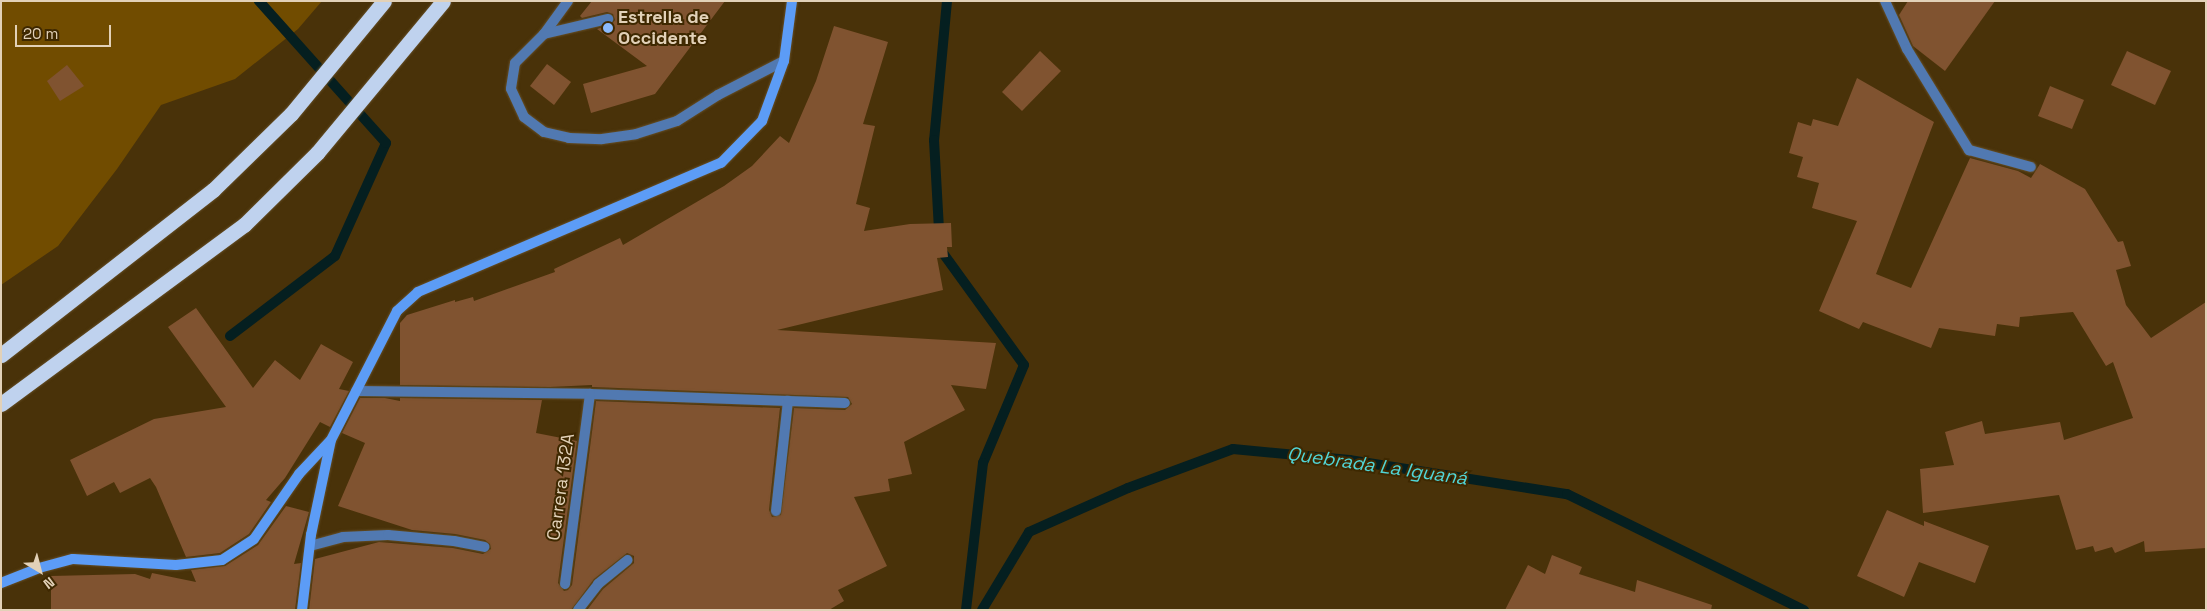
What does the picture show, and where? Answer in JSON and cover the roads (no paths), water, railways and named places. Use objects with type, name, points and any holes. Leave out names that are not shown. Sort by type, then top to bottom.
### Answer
[{"type":"highway","points":[[1,355],[213,190],[290,114],[384,1]]},
{"type":"highway","points":[[1,404],[244,225],[318,153],[442,1]]},
{"type":"street","points":[[568,1],[544,34],[515,63],[511,90],[524,117],[544,132],[569,138],[602,139],[636,134],[677,121],[718,95],[784,60]]},
{"type":"street","points":[[302,610],[310,546],[331,440],[397,311],[418,292],[721,163],[762,120],[784,60],[792,1]]},
{"type":"street","points":[[1885,1],[1907,49],[1969,150],[2030,167]]},
{"type":"street","points":[[544,34],[608,20]]},
{"type":"street","points":[[356,391],[590,394],[845,403]]},
{"type":"street","name":"Carrera 132A","points":[[565,584],[590,394]]},
{"type":"street","points":[[776,511],[788,401]]},
{"type":"street","points":[[1,583],[38,568],[73,559],[176,565],[222,560],[254,539],[299,474],[331,440]]},
{"type":"street","points":[[310,546],[342,537],[388,535],[454,541],[484,547]]},
{"type":"street","points":[[578,610],[598,584],[628,560]]},
{"type":"waterway","points":[[230,336],[335,256],[386,143],[259,1]]},
{"type":"waterway","points":[[947,1],[934,140],[940,249],[1024,365],[983,463],[966,610]]},
{"type":"waterway","name":"Quebrada La Iguaná","points":[[982,610],[1029,532],[1128,488],[1233,449],[1349,460],[1567,494],[1804,610]]},
{"type":"place","name":"Estrella de Occidente","points":[[608,28]]}]
